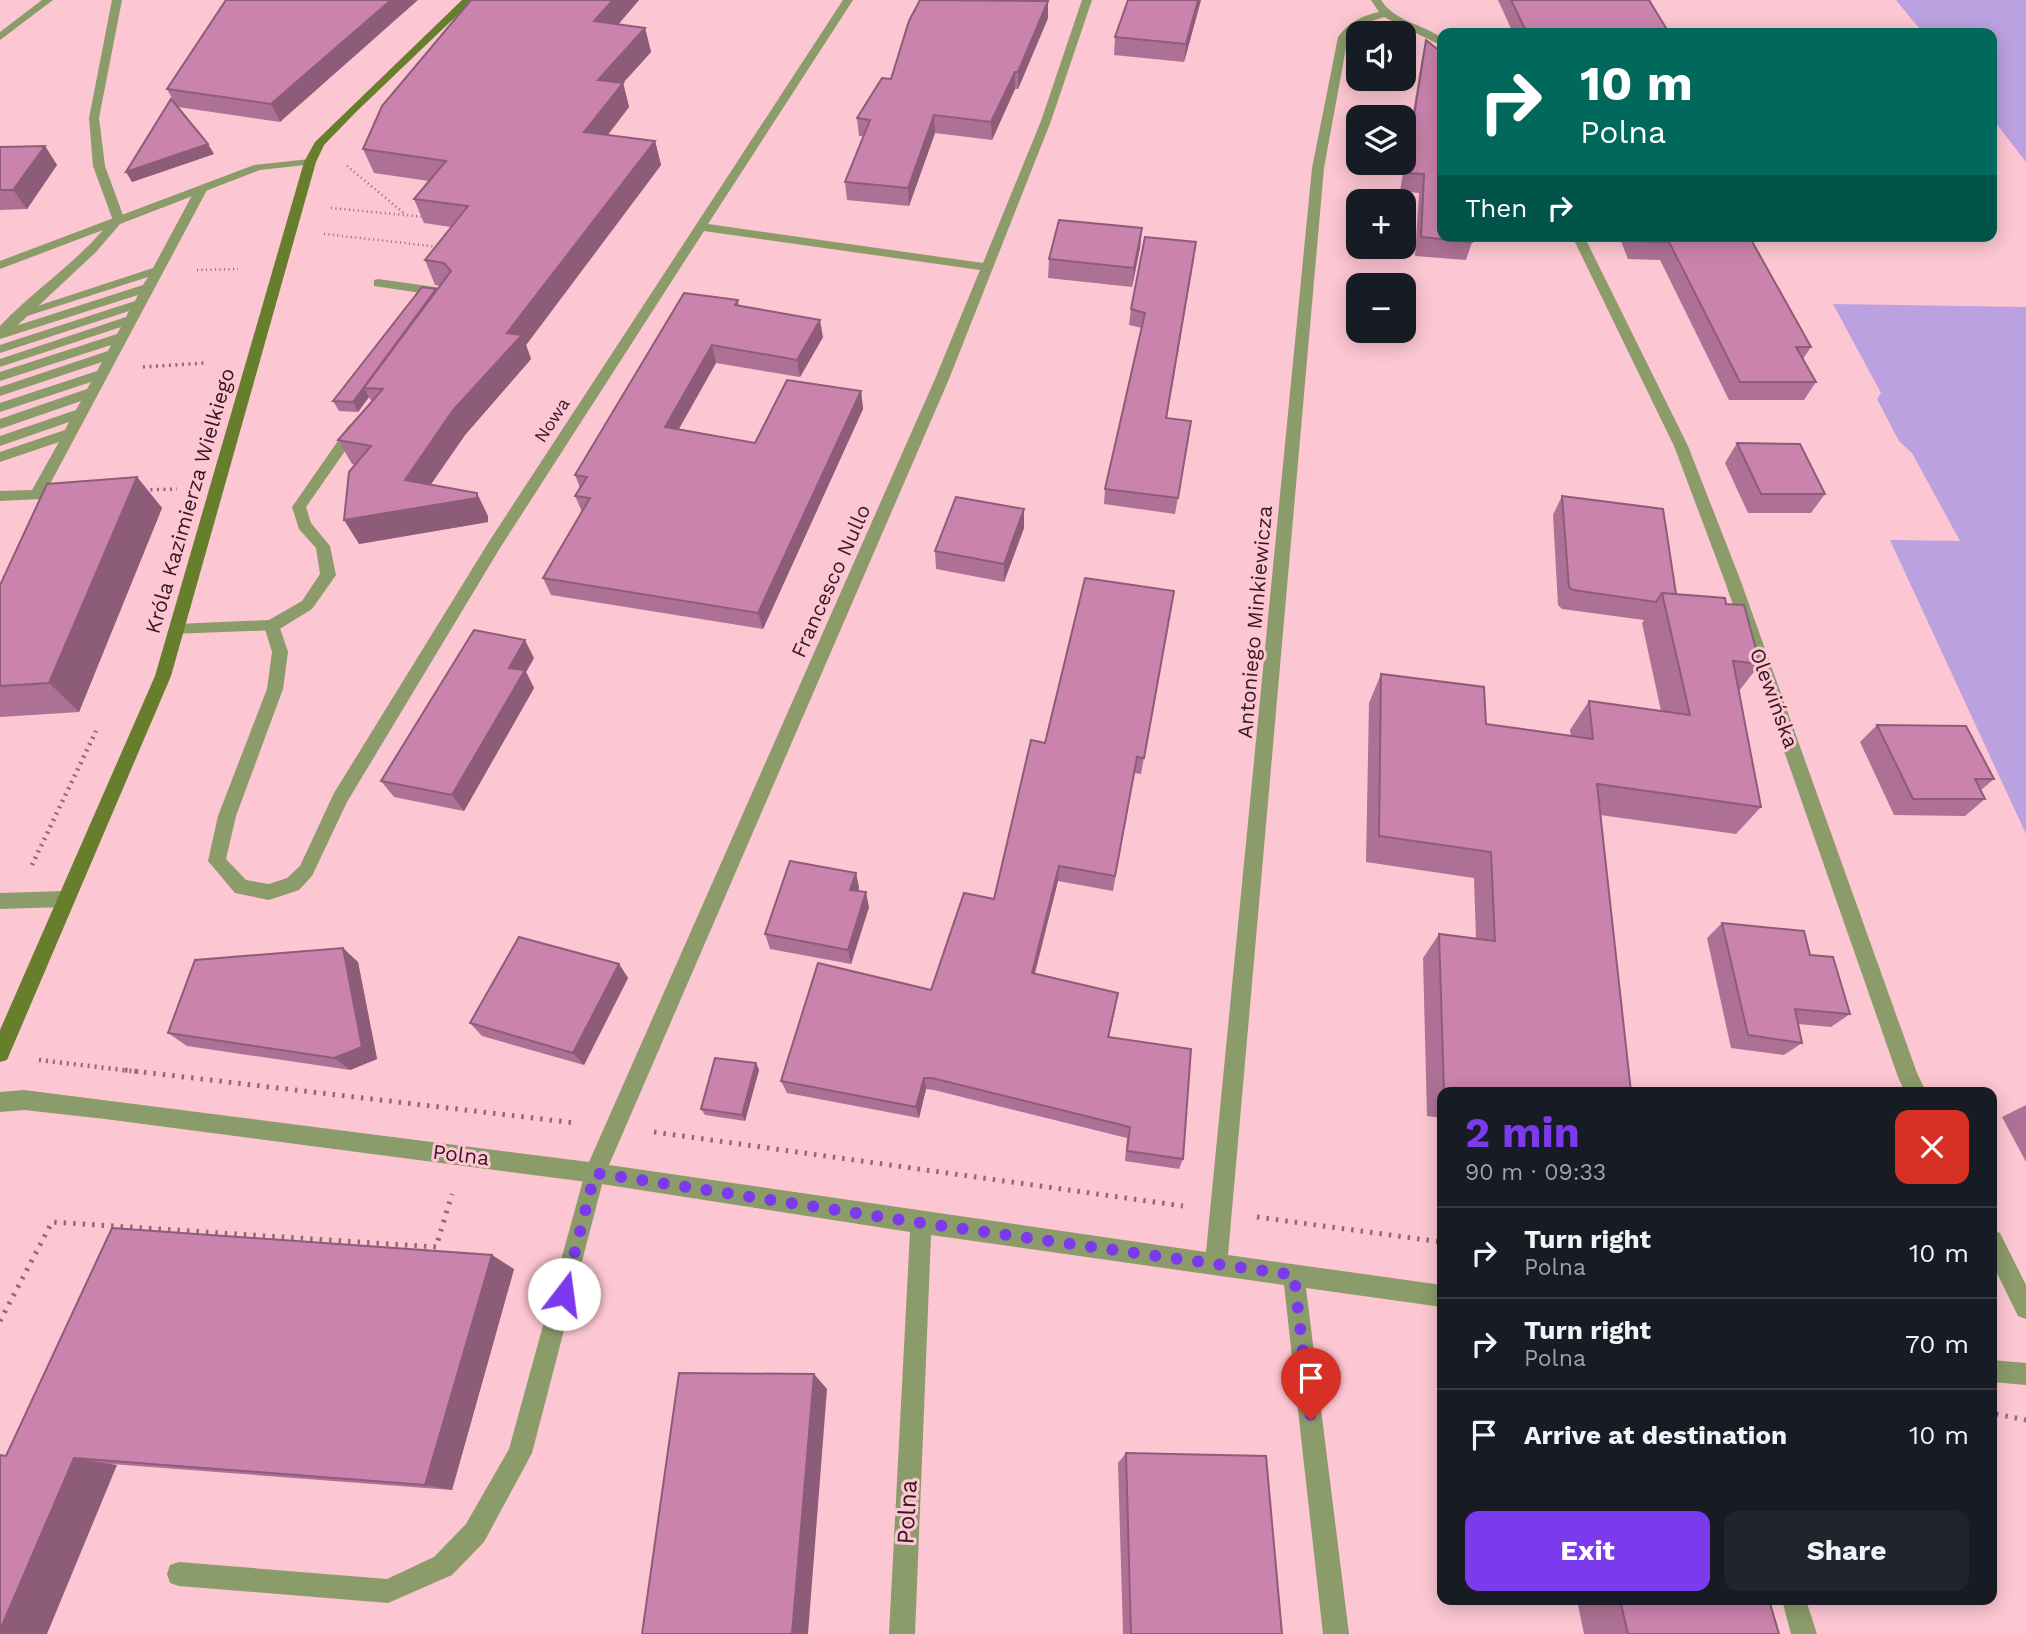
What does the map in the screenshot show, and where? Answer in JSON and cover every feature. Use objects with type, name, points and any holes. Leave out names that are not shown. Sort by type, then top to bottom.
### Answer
[{"type":"street","points":[[0,37],[48,0]]},
{"type":"street","points":[[117,0],[94,118],[99,166],[118,218]]},
{"type":"street","name":"Króla Kazimierza Wielkiego","points":[[0,1053],[64,899],[163,676],[310,162],[319,144],[352,110],[468,0]]},
{"type":"street","name":"Nowa","points":[[272,626],[280,652],[275,689],[227,816],[217,861],[241,887],[269,892],[293,884],[306,870],[340,798],[480,567],[848,0]]},
{"type":"street","name":"Francesco Nullo","points":[[178,1574],[387,1591],[443,1566],[475,1533],[520,1452],[595,1173],[937,392],[1045,121],[1087,0]]},
{"type":"street","points":[[1376,0],[1385,14],[1406,22],[1437,40]]},
{"type":"street","name":"Antoniego Minkiewicza","points":[[1216,1264],[1318,168],[1343,37],[1352,24],[1367,17],[1385,14]]},
{"type":"street","points":[[0,265],[258,167],[310,162]]},
{"type":"street","points":[[0,496],[37,495],[201,190]]},
{"type":"street","points":[[0,335],[16,315],[103,241],[118,218]]},
{"type":"street","points":[[701,227],[987,267]]},
{"type":"street","name":"Olewińska","points":[[1581,242],[1681,446],[1914,1087]]},
{"type":"street","points":[[16,315],[158,270]]},
{"type":"street","points":[[378,283],[453,293],[445,305]]},
{"type":"street","points":[[0,335],[148,288]]},
{"type":"street","points":[[0,349],[139,304]]},
{"type":"street","points":[[0,363],[130,320]]},
{"type":"street","points":[[0,377],[121,337]]},
{"type":"street","points":[[0,392],[112,354]]},
{"type":"street","points":[[0,408],[101,374]]},
{"type":"street","points":[[0,424],[92,392]]},
{"type":"street","points":[[0,441],[81,413]]},
{"type":"street","points":[[177,630],[272,626],[307,605],[328,575],[323,546],[304,525],[299,507],[363,416]]},
{"type":"street","points":[[0,457],[70,433]]},
{"type":"street","points":[[7,901],[64,899]]},
{"type":"street","name":"Polna","points":[[0,1102],[24,1100],[105,1109],[595,1173],[921,1223],[1437,1295]]},
{"type":"street","name":"Polna","points":[[902,1634],[921,1223]]},
{"type":"street","points":[[1997,1251],[2026,1308]]},
{"type":"street","points":[[1294,1275],[1336,1634]]},
{"type":"street","points":[[1997,1371],[2026,1374]]},
{"type":"street","points":[[1795,1605],[1804,1634]]},
{"type":"path","points":[[346,166],[406,215]]},
{"type":"path","points":[[327,208],[426,217]]},
{"type":"path","points":[[316,233],[444,248]]},
{"type":"path","points":[[193,270],[238,269]]},
{"type":"path","points":[[138,367],[205,363]]},
{"type":"path","points":[[135,491],[177,489]]},
{"type":"path","points":[[7,901],[101,720]]},
{"type":"path","points":[[40,1048],[36,1059],[615,1127],[1437,1241]]},
{"type":"path","points":[[0,1321],[52,1222],[436,1247],[451,1194],[465,1196]]},
{"type":"path","points":[[1997,1414],[2026,1420]]},
{"type":"shaded area","points":[[1896,0],[2026,0],[2026,162],[1997,124],[1997,28],[1919,28]]},
{"type":"shaded area","points":[[1833,304],[2026,307],[2026,834],[1890,540],[1960,541],[1912,453],[1899,441],[1877,399],[1881,393]]},
{"type":"building","points":[[226,0],[391,0],[271,104],[167,89]]},
{"type":"building","points":[[471,0],[613,0],[594,21],[645,28],[598,80],[623,83],[584,132],[655,141],[507,333],[522,335],[453,410],[405,480],[477,493],[477,498],[344,520],[349,472],[371,446],[338,440],[383,389],[364,388],[451,271],[444,263],[425,260],[468,206],[414,199],[446,161],[363,149],[382,106]]},
{"type":"building","points":[[920,0],[1048,1],[1018,72],[1015,72],[991,122],[934,115],[908,188],[845,182],[870,120],[857,118],[882,78],[891,79],[909,21]]},
{"type":"building","points":[[1128,0],[1198,0],[1186,44],[1115,37]]},
{"type":"building","points":[[1511,0],[1649,0],[1666,28],[1525,28]]},
{"type":"building","points":[[1426,40],[1437,49],[1437,239],[1421,237],[1424,174],[1416,174],[1416,105]]},
{"type":"building","points":[[171,99],[208,144],[126,172]]},
{"type":"building","points":[[45,146],[13,190],[0,190],[0,147]]},
{"type":"building","points":[[1059,220],[1142,228],[1134,268],[1049,259]]},
{"type":"building","points":[[1145,237],[1196,242],[1166,418],[1191,421],[1178,498],[1105,489],[1145,313],[1131,309]]},
{"type":"building","points":[[1669,242],[1752,242],[1811,347],[1796,347],[1816,382],[1740,382]]},
{"type":"building","points":[[422,287],[436,289],[353,402],[333,401]]},
{"type":"building","points":[[684,293],[738,300],[735,305],[820,320],[797,360],[712,345],[665,427],[755,443],[787,380],[861,391],[758,613],[543,578],[590,498],[575,496],[587,477],[575,475]]},
{"type":"building","points":[[1737,443],[1800,444],[1825,494],[1761,494]]},
{"type":"building","points":[[137,477],[49,683],[0,686],[0,585],[47,484]]},
{"type":"building","points":[[1562,496],[1663,509],[1676,594],[1662,593],[1656,602],[1573,590],[1569,587]]},
{"type":"building","points":[[956,497],[1024,509],[1004,564],[935,551]]},
{"type":"building","points":[[1085,578],[1174,591],[1144,758],[1137,757],[1115,876],[1059,866],[1032,973],[1118,993],[1108,1037],[1191,1049],[1183,1159],[1127,1151],[1130,1127],[932,1078],[924,1078],[916,1107],[781,1081],[818,963],[931,990],[964,893],[994,899],[1031,740],[1045,743]]},
{"type":"building","points":[[1662,593],[1725,598],[1726,604],[1744,605],[1760,664],[1733,661],[1761,807],[1597,784],[1630,1087],[1444,1087],[1439,934],[1495,941],[1491,852],[1379,836],[1381,674],[1484,687],[1486,724],[1593,739],[1589,701],[1690,715]]},
{"type":"building","points":[[474,630],[525,640],[509,668],[525,670],[452,795],[381,781]]},
{"type":"building","points":[[1877,725],[1966,726],[1994,779],[1975,779],[1985,799],[1913,799]]},
{"type":"building","points":[[790,861],[856,873],[850,890],[866,892],[848,950],[765,934]]},
{"type":"building","points":[[1722,923],[1804,931],[1810,955],[1833,957],[1850,1014],[1795,1009],[1802,1043],[1748,1035]]},
{"type":"building","points":[[519,937],[619,964],[573,1053],[470,1023]]},
{"type":"building","points":[[343,948],[362,1047],[334,1058],[168,1033],[195,960]]},
{"type":"building","points":[[715,1058],[756,1063],[742,1115],[701,1109]]},
{"type":"building","points":[[112,1228],[492,1255],[425,1485],[74,1458],[0,1630],[0,1455],[6,1456]]},
{"type":"building","points":[[679,1373],[814,1374],[792,1634],[642,1634]]},
{"type":"building","points":[[1126,1453],[1266,1456],[1282,1634],[1131,1634]]},
{"type":"building","points":[[1621,1605],[1770,1605],[1779,1634],[1628,1634]]},
{"type":"route","points":[[564,1294],[595,1173],[921,1223],[1294,1275],[1311,1420]]}]
